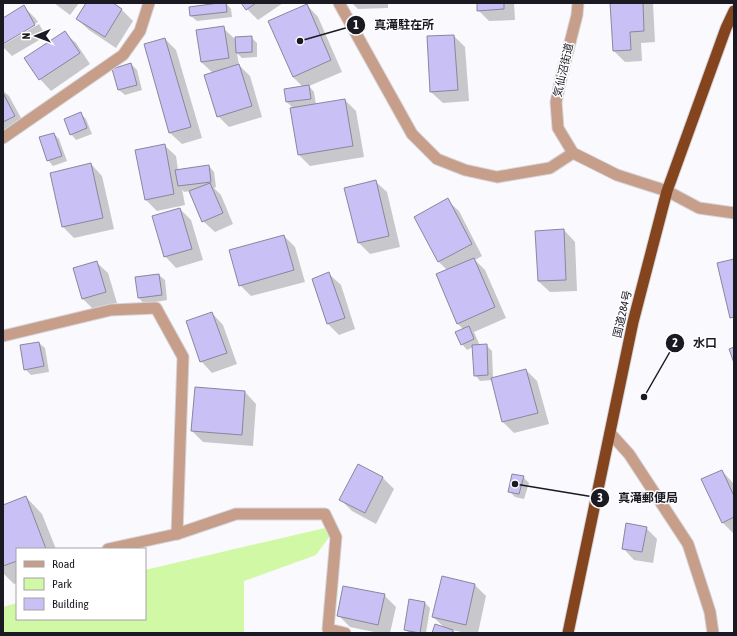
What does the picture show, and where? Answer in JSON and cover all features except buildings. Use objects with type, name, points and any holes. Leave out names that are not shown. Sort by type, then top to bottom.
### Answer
[{"type":"highway","name":"国道284号","points":[[568,633],[633,322],[667,191],[726,28],[734,11]]},
{"type":"street","points":[[3,138],[123,55],[140,31],[149,3]]},
{"type":"street","points":[[339,3],[412,134],[437,159],[465,170],[497,177],[550,168],[573,153],[617,175],[667,191],[699,208],[734,213]]},
{"type":"street","name":"気仙沼街道","points":[[573,153],[558,128],[556,102],[577,15],[578,3]]},
{"type":"street","points":[[3,336],[111,310],[156,308],[183,357],[177,534]]},
{"type":"street","points":[[610,433],[629,454],[688,544],[710,612],[713,633]]},
{"type":"street","points":[[113,548],[177,534],[236,514],[325,514],[336,537],[328,629],[345,633]]},
{"type":"green space","points":[[338,525],[316,555],[244,581],[244,633],[3,633],[3,607],[16,603],[16,620],[146,620],[146,570]]},
{"type":"place","name":"真滝駐在所","points":[[300,41]]},
{"type":"place","name":"水口","points":[[644,397]]},
{"type":"place","name":"真滝郵便局","points":[[515,484]]}]
